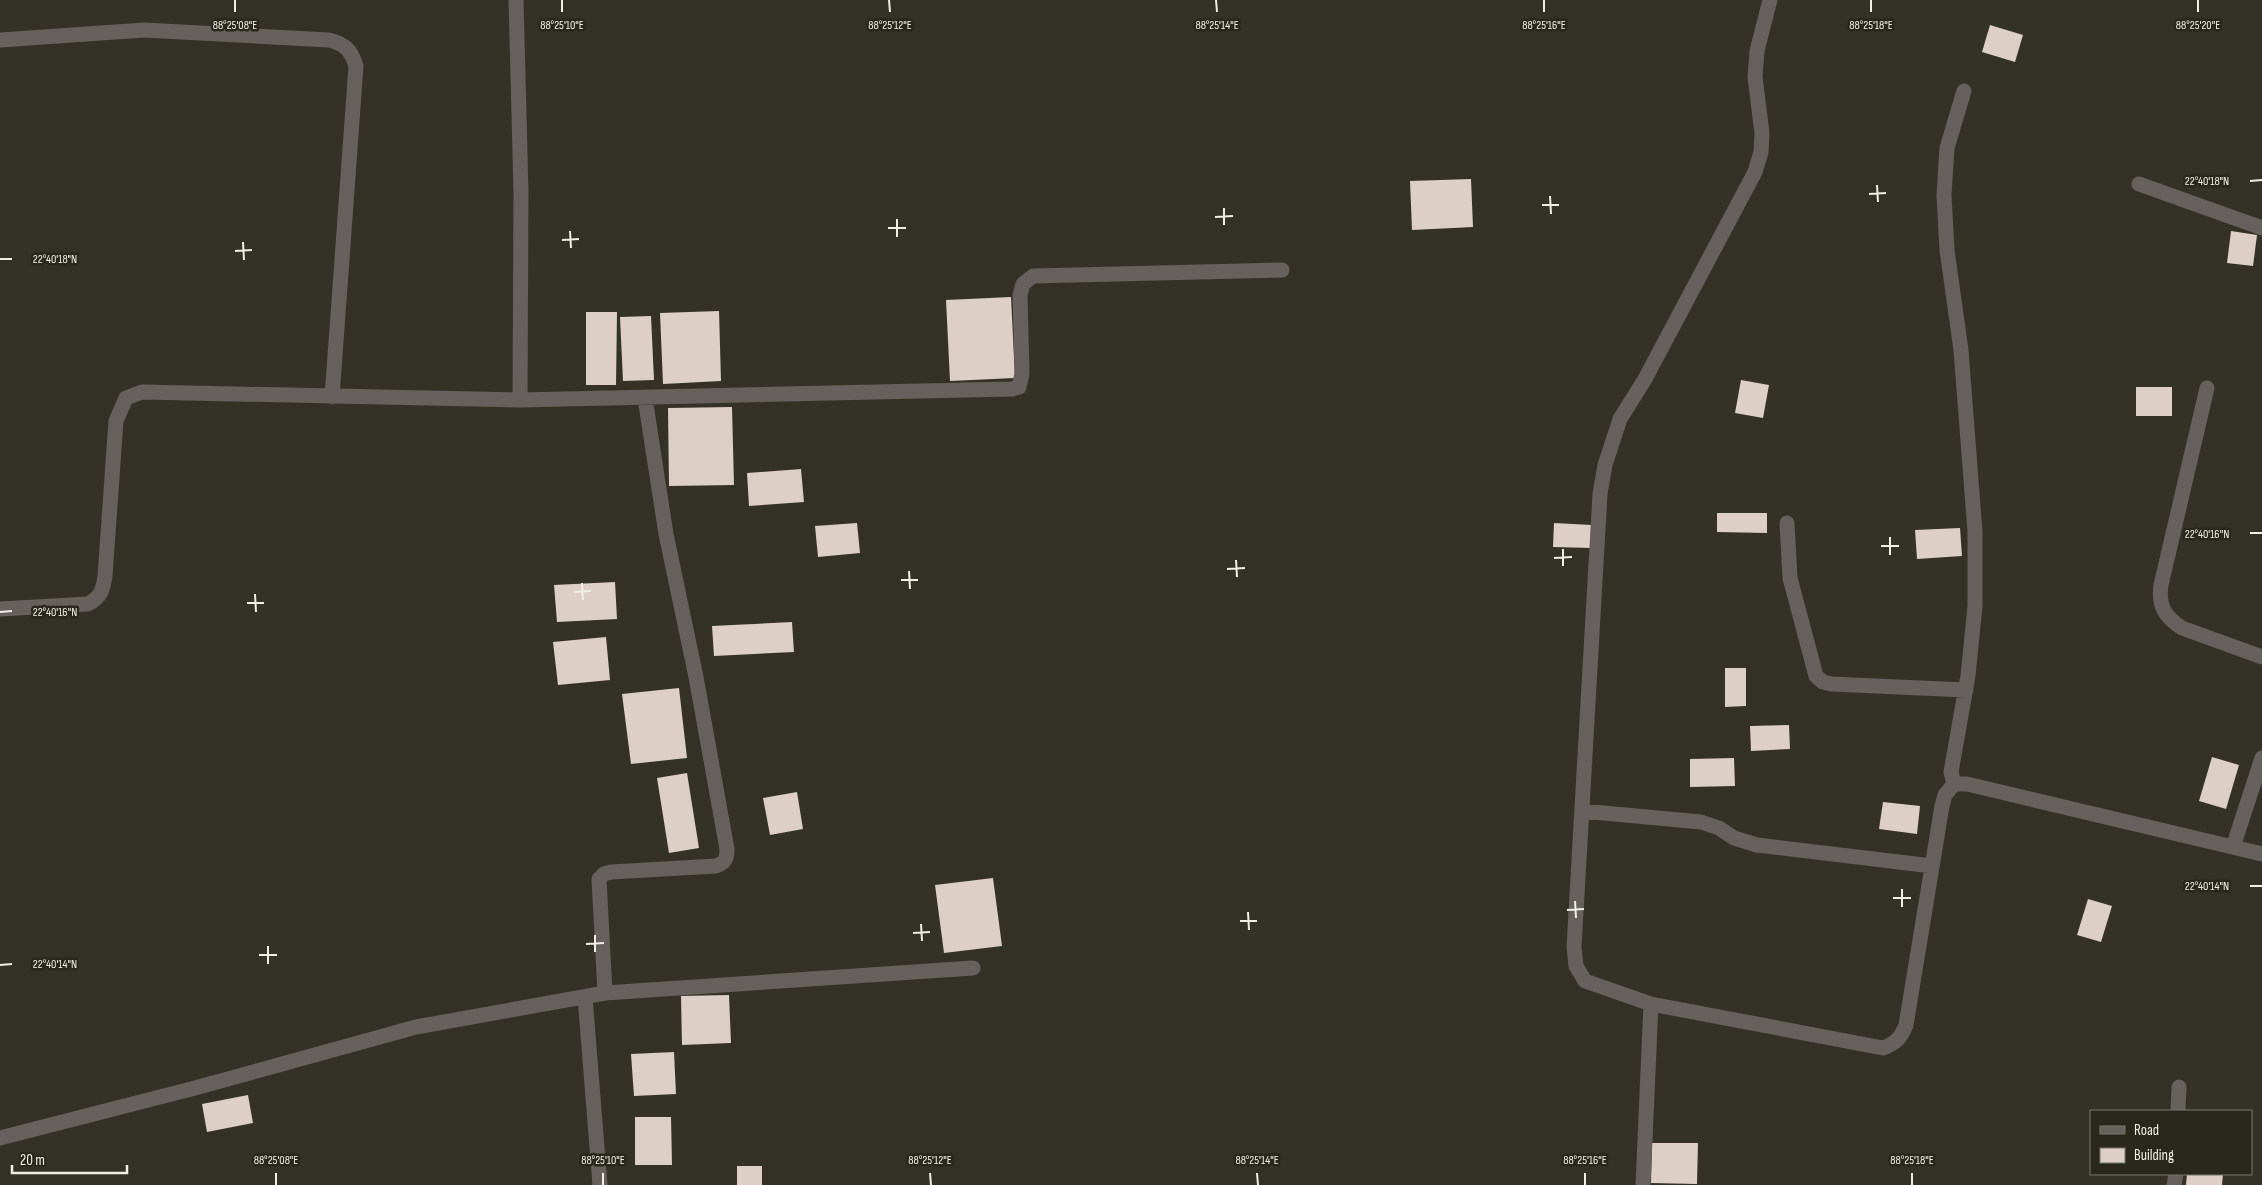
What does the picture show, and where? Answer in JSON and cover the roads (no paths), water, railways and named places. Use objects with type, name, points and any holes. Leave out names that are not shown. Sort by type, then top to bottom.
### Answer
[{"type":"street","points":[[516,0],[521,192],[520,400]]},
{"type":"street","points":[[1770,0],[1757,51],[1755,77],[1762,133],[1762,152],[1755,172],[1644,379],[1620,419],[1604,464],[1600,494],[1574,947],[1576,966],[1586,981],[1651,1004],[1884,1048],[1893,1044],[1902,1037],[1906,1025],[1942,806],[1945,795],[1954,784]]},
{"type":"street","points":[[0,40],[144,30],[329,40],[340,43],[351,51],[356,66],[332,397]]},
{"type":"street","points":[[1954,784],[1951,772],[1966,690],[1975,606],[1975,532],[1961,350],[1948,250],[1944,195],[1948,148],[1964,92]]},
{"type":"street","points":[[2139,184],[2262,228]]},
{"type":"street","points":[[0,609],[88,604],[98,598],[103,589],[105,576],[116,421],[126,398],[142,392],[520,400],[1012,389],[1019,387],[1022,374],[1020,294],[1023,284],[1033,276],[1282,270]]},
{"type":"street","points":[[2207,388],[2159,596],[2162,608],[2171,621],[2182,628],[2262,657]]},
{"type":"street","points":[[605,993],[599,879],[604,874],[611,872],[716,866],[722,864],[727,858],[727,849],[696,676],[666,534],[645,398]]},
{"type":"street","points":[[1787,523],[1790,578],[1816,676],[1823,682],[1831,684],[1966,690]]},
{"type":"street","points":[[2233,847],[2262,758]]},
{"type":"street","points":[[1954,784],[1977,787],[2262,854]]},
{"type":"street","points":[[1582,811],[1701,822],[1718,828],[1734,838],[1757,845],[1932,866]]},
{"type":"street","points":[[0,1138],[204,1086],[416,1027],[512,1008],[605,993],[973,968]]},
{"type":"street","points":[[585,997],[600,1185]]},
{"type":"street","points":[[1643,1185],[1651,1004]]},
{"type":"street","points":[[2178,1110],[2179,1087]]}]
